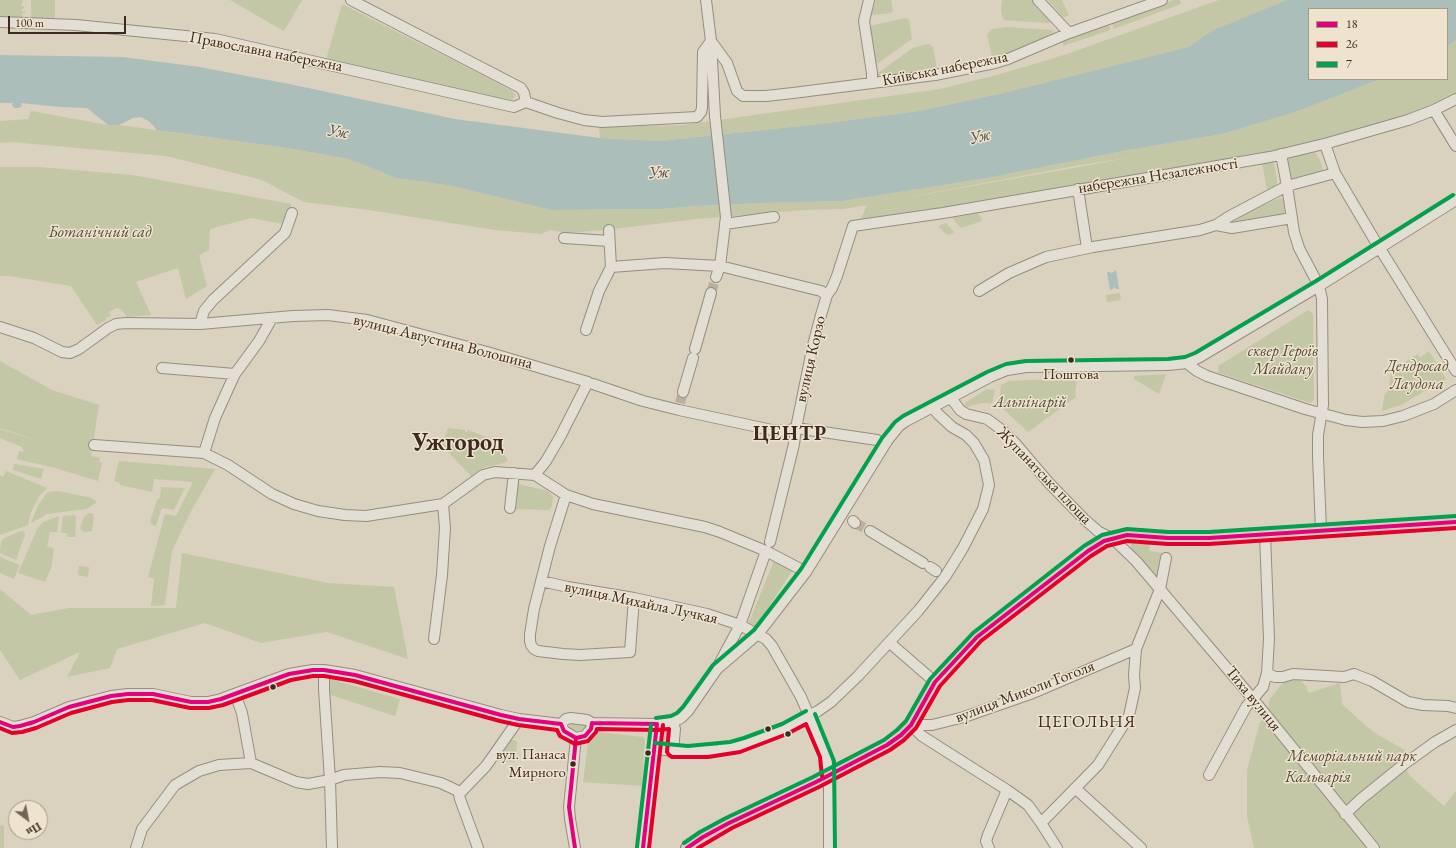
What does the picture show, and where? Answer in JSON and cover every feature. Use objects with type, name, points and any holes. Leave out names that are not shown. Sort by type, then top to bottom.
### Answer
[{"type":"main road","points":[[687,848],[729,823],[887,745],[901,735],[911,725],[935,682],[954,661],[992,625],[1019,606],[1088,551],[1104,541],[1127,535],[1168,538],[1209,538],[1456,522]]},
{"type":"street","points":[[351,0],[521,88],[526,102]]},
{"type":"street","points":[[706,0],[711,41],[715,116],[725,221],[720,266],[716,277]]},
{"type":"street","points":[[869,0],[864,21],[872,73],[872,83]]},
{"type":"street","points":[[1038,0],[1069,33]]},
{"type":"street","name":"Київська набережна","points":[[711,41],[727,63],[737,91],[743,96],[793,94],[935,75],[1008,59],[1069,33],[1162,0]]},
{"type":"street","name":"Православна набережна","points":[[0,22],[76,25],[214,39],[514,107],[526,102],[558,113],[595,121],[619,122],[697,117],[701,112],[703,52],[711,41]]},
{"type":"street","name":"набережна Незалежності","points":[[853,226],[943,213],[1078,189],[1282,159],[1326,149],[1434,110],[1456,99]]},
{"type":"street","points":[[1434,110],[1456,146]]},
{"type":"street","points":[[1326,149],[1335,173],[1379,248],[1456,371]]},
{"type":"street","points":[[1282,159],[1288,186],[1292,218],[1299,248],[1319,286],[1322,299],[1323,405],[1319,425],[1318,442],[1320,530]]},
{"type":"street","points":[[979,291],[1009,273],[1046,256],[1200,230],[1216,225],[1230,216],[1288,186],[1335,173]]},
{"type":"street","points":[[1078,189],[1087,248]]},
{"type":"street","points":[[561,724],[566,719],[571,718],[587,720],[592,723],[657,724],[673,722],[681,718],[688,711],[717,668],[758,634],[806,572],[895,430],[906,421],[998,373],[1007,370],[1026,367],[1168,365],[1187,362],[1206,354],[1319,286],[1456,200]]},
{"type":"street","points":[[200,324],[204,311],[213,300],[285,233],[292,213]]},
{"type":"street","points":[[725,221],[774,217]]},
{"type":"street","points":[[1216,225],[1232,228],[1292,218]]},
{"type":"street","name":"вулиця Корзо","points":[[717,668],[740,625],[768,546],[794,444],[813,345],[827,295],[837,276],[853,226]]},
{"type":"street","points":[[586,330],[599,291],[611,267],[609,230]]},
{"type":"street","points":[[564,238],[609,241]]},
{"type":"street","points":[[611,267],[665,263],[720,266],[821,291],[827,295]]},
{"type":"street","points":[[683,392],[711,293]]},
{"type":"street","name":"вулиця Августина Волошина","points":[[0,327],[34,338],[62,352],[70,353],[79,349],[116,324],[200,324],[328,315],[367,320],[487,352],[590,383],[642,401],[680,407],[772,430],[785,431],[796,428],[877,440]]},
{"type":"street","points":[[204,453],[221,403],[235,374],[259,341],[272,318]]},
{"type":"street","points":[[1187,362],[1196,371],[1207,376],[1322,414],[1362,422],[1383,421],[1403,416],[1434,404],[1456,390]]},
{"type":"street","points":[[162,368],[235,374]]},
{"type":"street","points":[[535,475],[546,461],[590,383]]},
{"type":"street","name":"Жупанатська площа","points":[[951,398],[960,410],[966,414],[988,419],[1002,430],[1084,519],[1099,532],[1112,538],[1136,561],[1160,590]]},
{"type":"street","points":[[654,749],[673,752],[708,751],[738,746],[785,729],[831,702],[890,643],[918,611],[945,577],[964,548],[986,502],[989,485],[988,474],[980,451],[966,435],[952,427],[933,408]]},
{"type":"street","points":[[94,445],[204,453],[228,465],[272,494],[294,504],[318,511],[345,515],[366,516],[444,504],[483,475],[495,472],[535,475],[566,495],[593,504],[705,527],[734,537],[768,546],[806,572]]},
{"type":"street","points":[[510,508],[514,473]]},
{"type":"street","points":[[566,495],[550,546],[534,609],[530,641],[534,649],[552,653],[580,655],[630,652],[634,598]]},
{"type":"street","points":[[434,639],[442,575],[444,504]]},
{"type":"street","points":[[870,531],[930,567]]},
{"type":"street","points":[[1210,775],[1246,707],[1263,687],[1267,673],[1268,639],[1266,534]]},
{"type":"street","points":[[1041,823],[1098,765],[1129,716],[1135,688],[1134,675],[1136,649],[1160,590],[1166,558]]},
{"type":"street","name":"вулиця Михайла Лучкая","points":[[541,581],[568,588],[634,598],[707,614],[740,625],[766,639],[772,646],[802,697],[826,755],[828,775],[828,848]]},
{"type":"street","name":"Тиха вулиця","points":[[1160,590],[1253,699],[1374,848]]},
{"type":"street","points":[[890,643],[935,682]]},
{"type":"street","name":"вулиця Миколи Гоголя","points":[[911,725],[932,725],[964,717],[1033,693],[1136,649]]},
{"type":"street","points":[[0,722],[13,727],[20,726],[34,722],[69,707],[111,696],[128,694],[153,694],[208,702],[235,694],[289,674],[313,670],[324,670],[355,675],[519,719],[561,724]]},
{"type":"street","points":[[324,670],[332,848]]},
{"type":"street","points":[[1267,673],[1283,677],[1293,674],[1344,677],[1354,674],[1365,678],[1396,696],[1415,704],[1448,706],[1456,708]]},
{"type":"street","points":[[235,694],[242,713],[251,763]]},
{"type":"street","points":[[459,794],[486,766],[519,719]]},
{"type":"street","points":[[673,722],[675,729],[673,752]]},
{"type":"street","points":[[561,724],[564,731],[576,738],[585,736],[591,729],[592,723]]},
{"type":"street","points":[[643,848],[657,724]]},
{"type":"street","points":[[911,725],[922,736],[1028,805],[1057,848]]},
{"type":"street","points":[[1345,814],[1402,766],[1435,742],[1456,730]]},
{"type":"street","points":[[575,848],[569,807],[576,738]]},
{"type":"street","points":[[136,848],[142,829],[175,786],[199,771],[219,766],[251,763],[296,782],[308,784],[330,780],[344,775],[380,772],[400,773],[441,783],[458,791],[478,848]]},
{"type":"street","points":[[1075,788],[1142,848]]},
{"type":"street","points":[[989,848],[986,841],[1007,790]]},
{"type":"green space","points":[[0,0],[23,0],[21,6],[24,6],[22,12],[25,11],[25,13],[22,14],[25,20],[0,18]]},
{"type":"green space","points":[[31,0],[55,0],[55,19],[31,20]]},
{"type":"green space","points":[[230,0],[302,0],[284,31]]},
{"type":"green space","points":[[876,0],[891,0],[893,11],[891,13],[873,15],[872,13]]},
{"type":"green space","points":[[1002,0],[1033,0],[1050,17],[1052,22],[1047,23],[1004,20],[1001,9]]},
{"type":"green space","points":[[1048,0],[1062,0],[1069,16],[1063,17]]},
{"type":"green space","points":[[1174,0],[1180,0],[1181,4],[1114,29],[1112,23]]},
{"type":"green space","points":[[1219,0],[1287,0],[1213,30],[1188,47],[1003,93],[919,111],[820,124],[660,141],[600,138],[599,127],[683,125],[940,89],[997,75],[1064,55]]},
{"type":"green space","points":[[342,4],[492,80],[512,91],[516,95],[511,102],[326,60]]},
{"type":"green space","points":[[905,18],[909,19],[912,39],[878,63],[876,62],[869,30],[870,27]]},
{"type":"green space","points":[[1109,24],[1110,30],[1063,46],[1063,41]]},
{"type":"green space","points":[[1007,27],[1054,31],[1052,34],[1006,57],[995,59],[992,57],[987,34],[992,29]]},
{"type":"green space","points":[[1456,40],[1456,94],[1436,105],[1350,133],[1243,158],[860,221],[867,205],[844,209],[805,210],[697,219],[566,233],[551,230],[541,234],[495,230],[369,210],[304,202],[262,180],[166,156],[12,142],[0,143],[0,121],[28,119],[31,111],[108,125],[119,125],[287,148],[349,159],[396,178],[453,186],[551,210],[662,209],[761,203],[843,201],[987,178],[1123,151],[1222,134],[1296,112],[1377,80],[1448,80],[1448,45]],"holes":[[[1127,158],[888,201],[1080,165]]]},
{"type":"green space","points":[[929,44],[933,47],[937,70],[877,78],[878,73],[910,50],[915,47]]},
{"type":"green space","points":[[1315,152],[1320,160],[1322,170],[1294,178],[1290,177],[1286,157]]},
{"type":"green space","points":[[1274,161],[1277,182],[1275,186],[1267,190],[1262,163]]},
{"type":"green space","name":"Ботанічний сад","points":[[0,167],[39,167],[132,175],[292,204],[284,224],[251,218],[210,229],[209,250],[199,255],[207,286],[186,299],[178,268],[136,282],[151,315],[127,317],[122,310],[117,308],[109,312],[111,316],[97,325],[71,286],[9,276],[0,276]]},
{"type":"green space","points":[[1280,198],[1283,199],[1285,207],[1284,213],[1281,215],[1235,224],[1231,223],[1230,221],[1232,219]]},
{"type":"green space","points":[[977,213],[982,218],[982,221],[961,228],[952,218]]},
{"type":"green space","points":[[946,223],[954,232],[952,234],[947,235],[939,227],[940,225]]},
{"type":"green space","points":[[1120,293],[1121,300],[1107,302],[1106,295]]},
{"type":"green space","name":"сквер Героїв Майдану","points":[[1308,310],[1313,314],[1314,400],[1310,403],[1219,373],[1218,366]]},
{"type":"green space","name":"Дендросад Лаудона","points":[[1429,351],[1446,379],[1401,405],[1382,411],[1384,397],[1389,388],[1391,369],[1399,366],[1418,354],[1420,358]]},
{"type":"green space","points":[[0,361],[52,390],[99,405],[91,456],[100,458],[99,462],[102,463],[98,481],[55,468],[17,459],[19,451],[24,452],[22,447],[0,438],[0,429],[47,444],[0,428]]},
{"type":"green space","points":[[1166,374],[1159,394],[1134,379],[1134,376]]},
{"type":"green space","name":"Альпінарій","points":[[1077,378],[1075,393],[1076,397],[1028,432],[999,405],[1001,385],[1009,381]]},
{"type":"green space","points":[[987,389],[995,390],[992,403],[982,403],[967,407],[965,406],[965,403]]},
{"type":"green space","points":[[448,428],[465,430],[465,432],[467,432],[467,430],[497,441],[498,446],[508,460],[504,463],[482,468],[471,476],[442,444]]},
{"type":"green space","points":[[119,461],[215,469],[190,513],[172,551],[165,605],[151,606],[154,579],[148,577],[165,514],[176,516],[193,482],[154,479],[152,492],[120,485],[120,483],[114,481]]},
{"type":"green space","points":[[14,464],[44,469],[41,479],[13,470]]},
{"type":"green space","points":[[6,471],[47,488],[40,495],[31,512],[28,525],[0,535],[0,475],[3,477]]},
{"type":"green space","points":[[518,484],[548,491],[553,497],[552,506],[549,510],[515,509]]},
{"type":"green space","points":[[161,487],[185,488],[174,510],[163,508],[161,510],[156,526],[152,525],[150,521],[157,500],[160,497]]},
{"type":"green space","points":[[58,491],[92,498],[97,502],[86,509],[47,514],[31,523],[38,505],[48,492]]},
{"type":"green space","points":[[89,513],[94,514],[92,531],[84,532],[80,528],[84,517]]},
{"type":"green space","points":[[75,515],[75,537],[67,537],[67,533],[61,533],[63,516]]},
{"type":"green space","points":[[59,516],[57,532],[50,532],[47,547],[54,548],[51,568],[45,582],[18,573],[37,529],[43,522]]},
{"type":"green space","points":[[21,531],[24,532],[25,535],[16,560],[0,553],[1,542],[4,538]]},
{"type":"green space","points":[[1131,543],[1150,544],[1149,551],[1164,553],[1159,582],[1131,550]]},
{"type":"green space","points":[[182,553],[328,583],[394,587],[408,659],[327,632],[261,643],[205,623],[117,649],[110,668],[67,677],[80,652],[20,680],[0,650],[0,589],[31,615],[69,608],[176,608]]},
{"type":"green space","points":[[0,557],[20,565],[14,579],[0,573]]},
{"type":"green space","points":[[774,561],[793,569],[756,627],[751,625],[749,622]]},
{"type":"green space","points":[[79,566],[89,567],[88,577],[78,575]]},
{"type":"green space","points":[[330,679],[400,699],[395,716],[331,695],[328,687]]},
{"type":"green space","name":"Кальварія","points":[[1290,679],[1299,679],[1306,686],[1309,693],[1340,683],[1342,704],[1366,726],[1380,736],[1412,754],[1403,762],[1410,776],[1444,806],[1456,791],[1456,848],[1254,848],[1247,816],[1247,770],[1260,722],[1269,711],[1268,708],[1270,699],[1281,685]]},
{"type":"green space","points":[[570,723],[586,723],[587,726],[583,731],[579,732],[570,728]]},
{"type":"green space","points":[[667,727],[670,728],[669,743],[667,744],[663,741],[664,730]]},
{"type":"green space","points":[[598,732],[643,737],[645,739],[642,786],[583,782],[588,744]]},
{"type":"green space","points":[[508,739],[517,741],[515,762],[492,761]]},
{"type":"green space","points":[[0,825],[4,826],[4,848],[0,848]]},
{"type":"water","name":"Уж","points":[[1287,0],[1456,0],[1456,40],[1448,45],[1448,8],[1308,8],[1308,80],[1377,80],[1296,112],[1222,134],[1123,151],[987,178],[843,201],[761,203],[662,209],[551,210],[453,186],[396,178],[349,159],[287,148],[157,130],[150,122],[141,117],[133,118],[119,125],[108,125],[87,108],[21,103],[22,106],[19,108],[14,108],[12,105],[13,103],[0,103],[0,55],[122,57],[200,67],[455,119],[600,138],[660,141],[820,124],[919,111],[1003,93],[1188,47],[1213,30]]},
{"type":"water","points":[[1116,270],[1119,289],[1114,287],[1110,290],[1107,272],[1112,273]]},
{"type":"tunnel","points":[[711,293],[716,277]]},
{"type":"tunnel","points":[[680,403],[683,392]]},
{"type":"tunnel","points":[[855,523],[870,531]]},
{"type":"transit line","name":"7","points":[[656,718],[671,716],[677,713],[713,665],[754,630],[801,569],[882,438],[895,422],[903,416],[987,372],[1006,364],[1026,361],[1168,359],[1185,357],[1195,353],[1316,281],[1453,195]]},
{"type":"transit line","name":"7","points":[[684,843],[700,832],[726,818],[813,777],[884,740],[906,721],[930,679],[973,633],[1084,546],[1102,535],[1127,529],[1168,532],[1209,532],[1456,516]]},
{"type":"transit line","name":"18","points":[[687,848],[703,837],[729,823],[816,782],[887,745],[901,735],[911,725],[935,682],[977,637],[1088,551],[1104,541],[1127,535],[1168,538],[1209,538],[1456,522]]},
{"type":"transit line","name":"26","points":[[698,848],[732,828],[819,787],[890,750],[904,740],[916,728],[940,686],[981,641],[1091,556],[1107,546],[1127,541],[1168,544],[1209,544],[1456,528]]},
{"type":"transit line","name":"18","points":[[0,722],[13,727],[20,726],[34,722],[69,707],[111,696],[128,694],[153,694],[191,702],[208,702],[221,699],[289,674],[313,670],[324,670],[355,675],[501,715],[519,719],[561,724],[564,731],[576,738],[585,736],[591,729],[592,723]]},
{"type":"transit line","name":"26","points":[[0,728],[12,733],[22,732],[36,728],[71,713],[112,702],[128,700],[152,700],[190,708],[209,708],[223,705],[291,680],[313,676],[324,676],[354,681],[500,721],[557,730],[560,736],[575,744],[588,741],[597,729],[669,729],[667,752],[672,757],[708,757],[740,752],[787,734],[806,724],[820,757],[822,776]]},
{"type":"transit line","name":"7","points":[[655,743],[688,746],[730,742],[782,724],[806,711]]},
{"type":"transit line","name":"7","points":[[815,714],[834,761],[835,848]]},
{"type":"transit line","name":"18","points":[[592,723],[657,724]]},
{"type":"transit line","name":"18","points":[[643,848],[657,724]]},
{"type":"transit line","name":"7","points":[[637,847],[651,725]]},
{"type":"transit line","name":"26","points":[[649,848],[663,725]]},
{"type":"transit line","name":"18","points":[[575,848],[569,807],[576,738]]},
{"type":"place","name":"Поштова","points":[[1071,360]]},
{"type":"place","name":"вул. Панаса Мирного","points":[[573,764]]},
{"type":"district","name":"ЦЕНТР","points":[[790,435]]},
{"type":"district","name":"Ужгород","points":[[458,443]]},
{"type":"district","name":"ЦЕГОЛЬНЯ","points":[[1087,722]]},
{"type":"park label","name":"Меморіальний парк","points":[[1352,757]]}]
